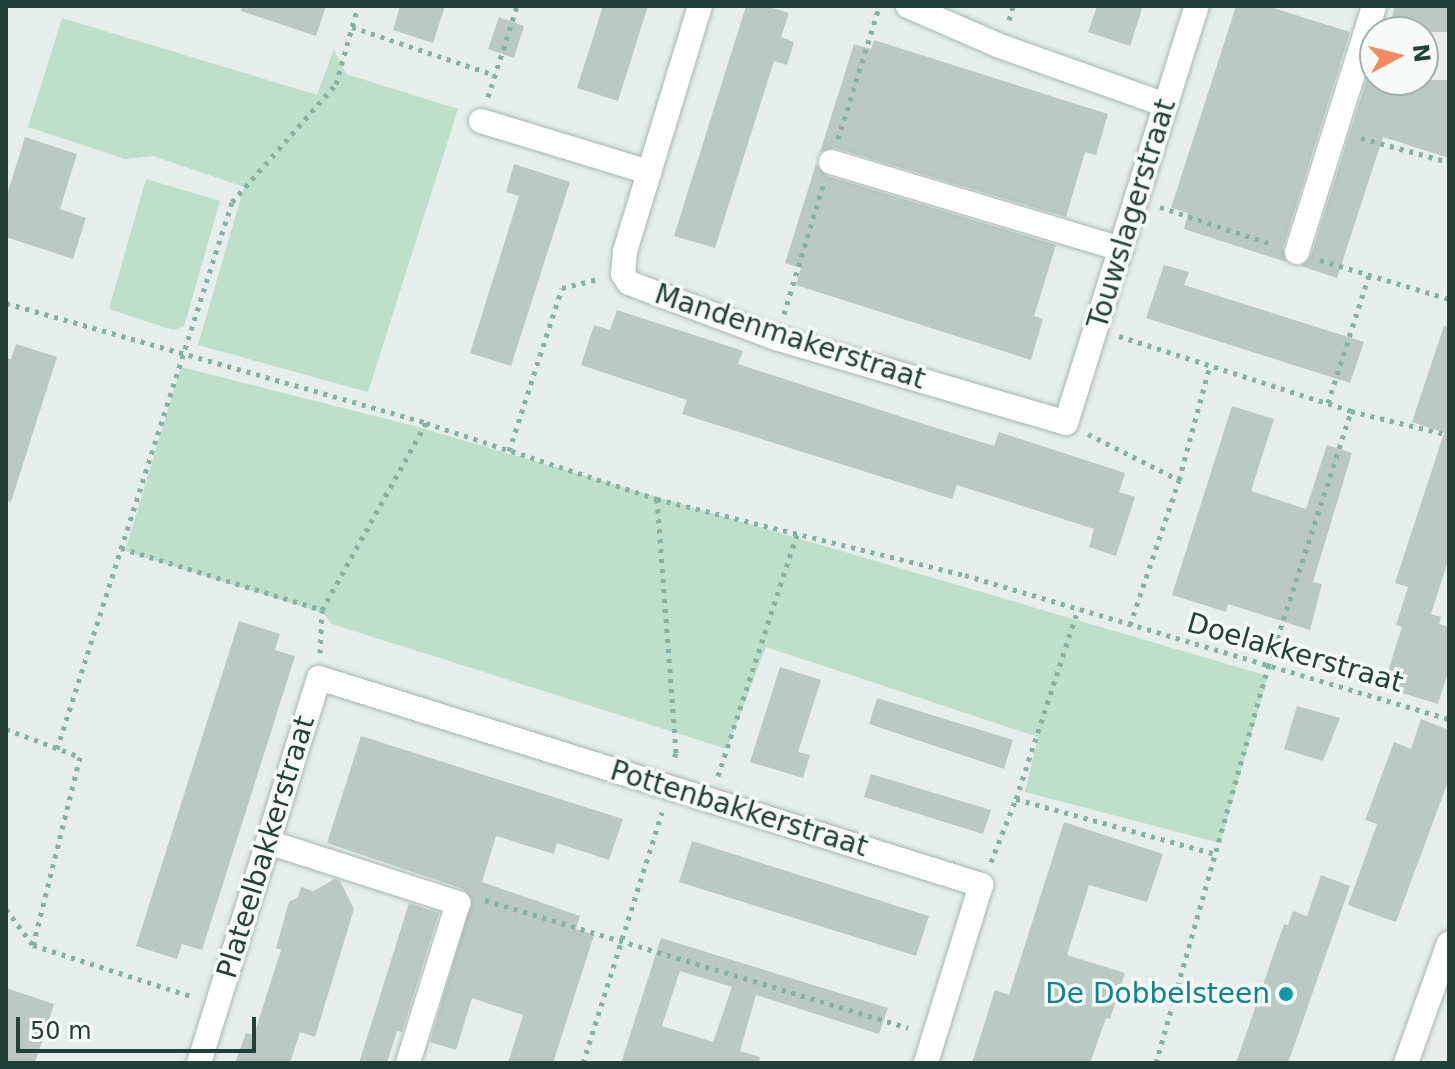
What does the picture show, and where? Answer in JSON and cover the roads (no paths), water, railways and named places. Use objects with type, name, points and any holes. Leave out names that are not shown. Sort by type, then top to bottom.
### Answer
[{"type":"street","name":"Mandenmakerstraat","points":[[700,6],[625,252],[623,274],[637,287],[776,338],[1066,423]]},
{"type":"street","points":[[908,6],[1000,46],[1166,105]]},
{"type":"street","name":"Touwslagerstraat","points":[[1066,423],[1197,6]]},
{"type":"street","points":[[1297,252],[1374,6]]},
{"type":"street","points":[[481,121],[649,172]]},
{"type":"street","points":[[831,162],[1121,249]]},
{"type":"street","name":"Pottenbakkerstraat","points":[[319,678],[981,885],[926,1063]]},
{"type":"street","name":"Plateelbakkerstraat","points":[[199,1063],[319,678]]},
{"type":"street","points":[[268,842],[458,903],[408,1063]]},
{"type":"street","points":[[1406,1063],[1449,943]]},
{"type":"place","name":"De Dobbelsteen","points":[[1286,994]]}]
